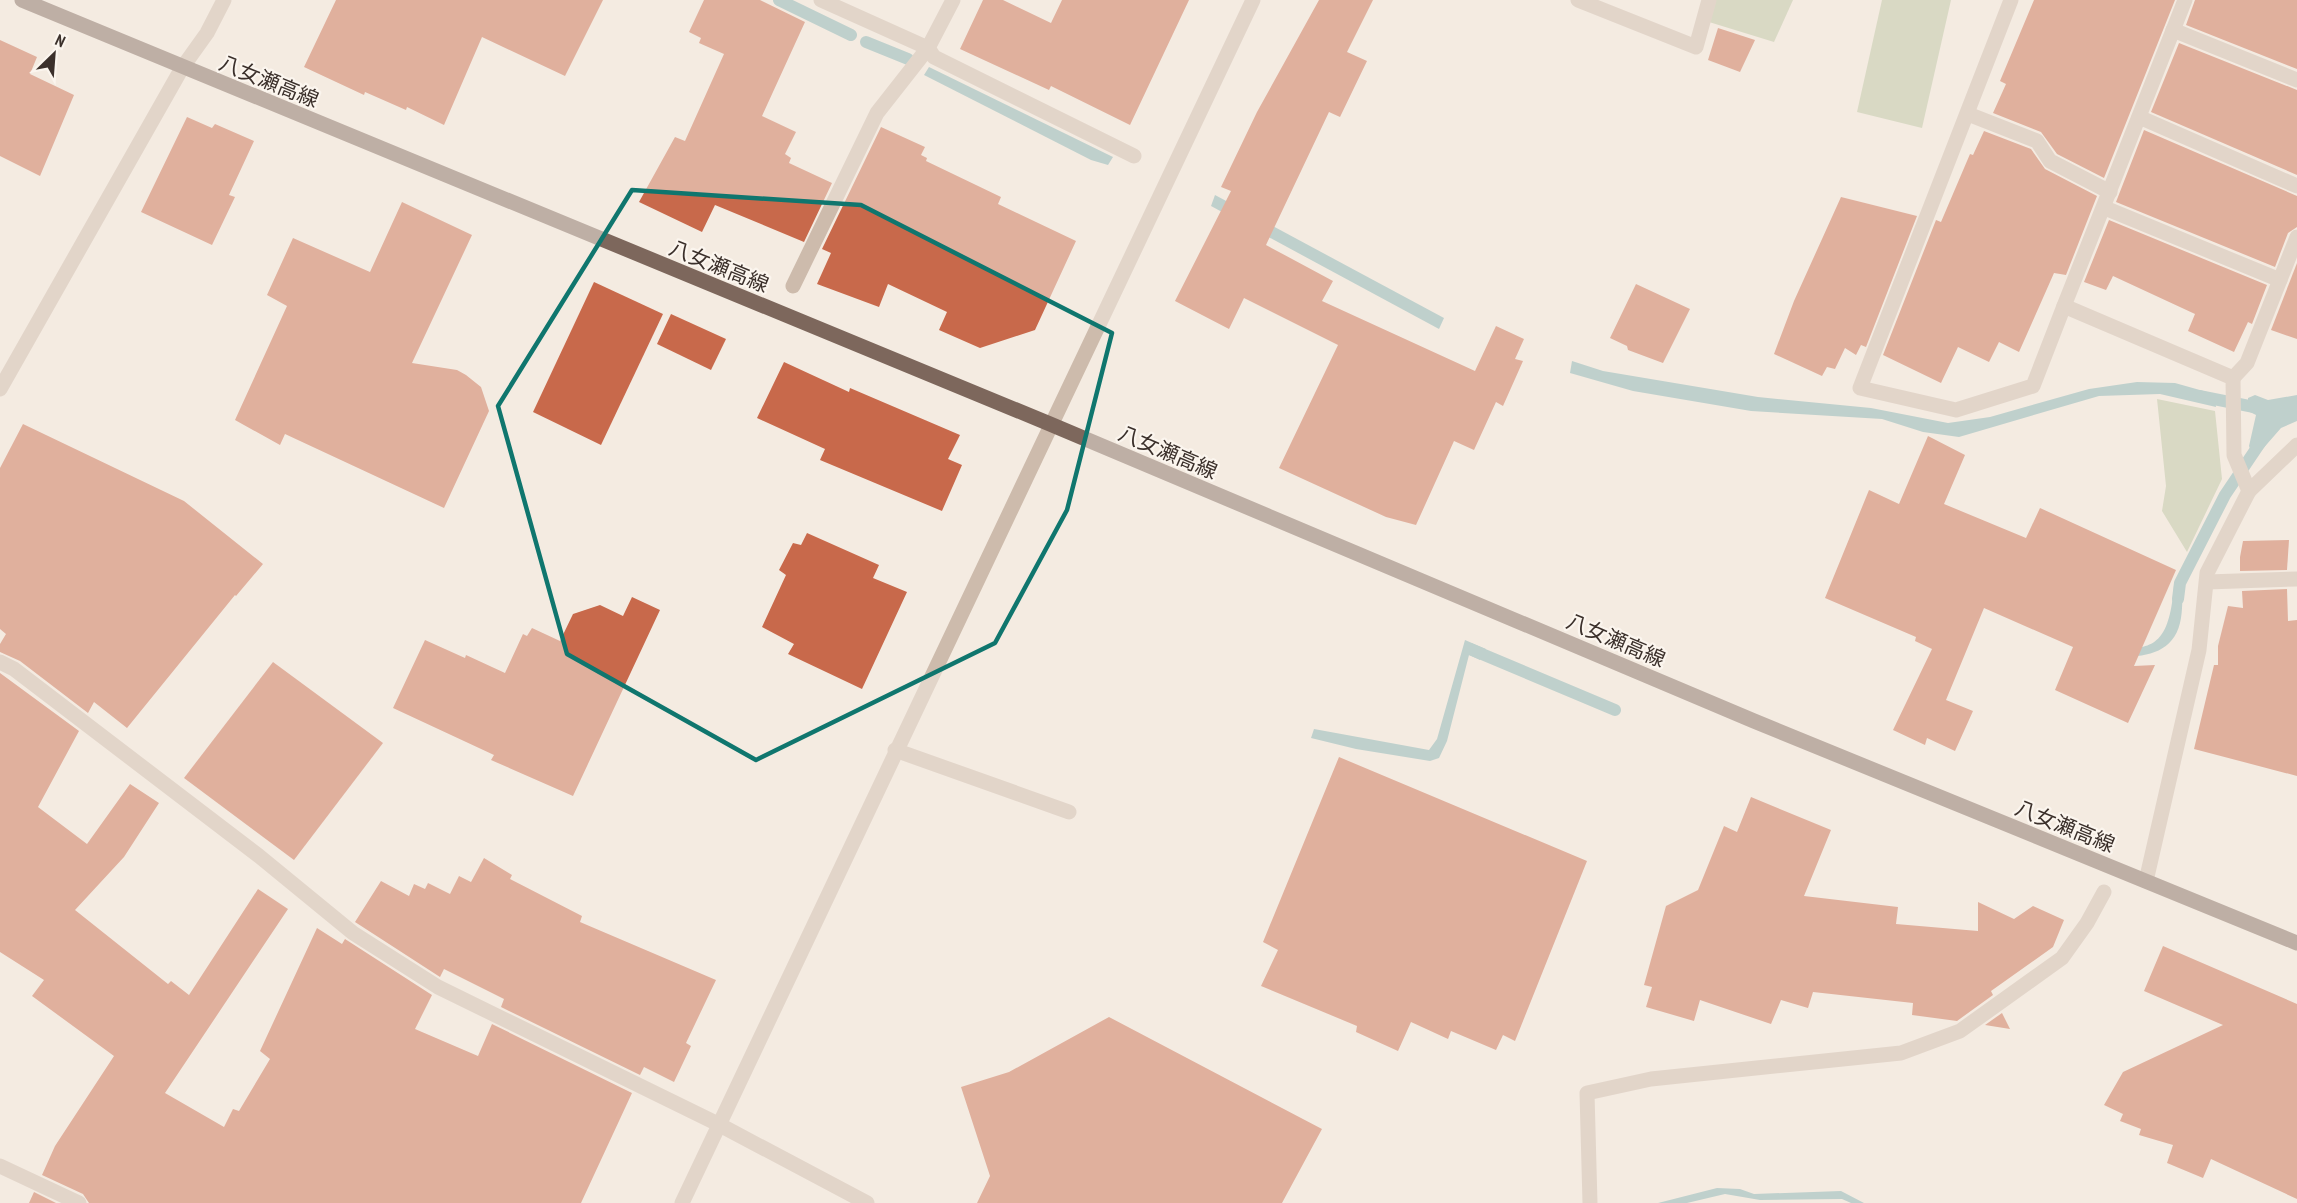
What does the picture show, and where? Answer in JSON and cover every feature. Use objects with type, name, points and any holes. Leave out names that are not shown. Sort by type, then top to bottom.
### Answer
[{"type":"main road","name":"八女瀬高線","points":[[22,0],[182,68],[1050,424],[1732,712],[2297,943]]},
{"type":"street","points":[[0,389],[182,68],[207,33],[224,0]]},
{"type":"street","points":[[821,0],[928,48],[934,57],[1134,156]]},
{"type":"street","points":[[794,286],[877,113],[928,48],[953,0]]},
{"type":"street","points":[[682,1203],[895,750],[1253,0]]},
{"type":"street","points":[[1578,0],[1696,47],[1709,0]]},
{"type":"street","points":[[2012,0],[1860,388],[1956,410],[2033,386],[2185,0]]},
{"type":"street","points":[[2173,30],[2297,80]]},
{"type":"street","points":[[1968,114],[2037,141],[2049,161],[2110,192]]},
{"type":"street","points":[[2139,117],[2297,186]]},
{"type":"street","points":[[2105,208],[2280,279]]},
{"type":"street","points":[[2249,491],[2234,455],[2233,378],[2247,363],[2297,237]]},
{"type":"street","points":[[2064,306],[2233,378]]},
{"type":"street","points":[[2146,881],[2199,650],[2207,573],[2249,491],[2297,445]]},
{"type":"street","points":[[2207,582],[2297,579]]},
{"type":"street","points":[[0,662],[14,669],[259,856],[353,933],[438,987],[718,1124],[867,1203]]},
{"type":"street","points":[[895,750],[1069,812]]},
{"type":"street","points":[[1590,1203],[1587,1093],[1651,1079],[1901,1053],[1960,1031],[2062,958],[2087,923],[2104,892]]},
{"type":"street","points":[[0,1166],[79,1203]]},
{"type":"highlighted area","points":[[632,190],[861,205],[1112,333],[1067,510],[995,643],[756,760],[567,654],[498,406]]},
{"type":"green space","points":[[1715,0],[1793,0],[1774,42],[1709,22]]},
{"type":"green space","points":[[1882,0],[1951,0],[1922,128],[1857,112]]},
{"type":"green space","points":[[2157,399],[2215,411],[2222,479],[2187,552],[2162,511],[2166,486]]},
{"type":"water","points":[[929,67],[1113,157],[1108,165],[1091,160],[924,75]]},
{"type":"water","points":[[1215,195],[1444,318],[1439,329],[1211,206]]},
{"type":"water","points":[[1572,361],[1603,371],[1758,397],[1871,408],[1948,423],[1990,417],[2089,389],[2137,382],[2175,383],[2214,394],[2216,407],[2160,394],[2099,396],[1959,437],[1923,432],[1882,419],[1751,411],[1633,391],[1570,373]]},
{"type":"water","points":[[2255,395],[2268,400],[2297,395],[2297,421],[2281,428],[2254,459],[2249,446],[2256,415],[2248,411],[2248,398]]},
{"type":"water","points":[[2174,585],[2183,585],[2181,618],[2174,638],[2164,647],[2136,656],[2075,654],[2073,646],[2133,648],[2146,646],[2157,640],[2165,628],[2171,611]]},
{"type":"water","points":[[1465,640],[1486,649],[1480,660],[1469,655],[1447,741],[1439,758],[1430,761],[1356,749],[1311,738],[1314,729],[1429,750],[1437,739]]},
{"type":"water","points":[[1717,1188],[1740,1189],[1754,1194],[1841,1191],[1864,1203],[1851,1203],[1842,1199],[1760,1200],[1725,1194],[1687,1203],[1658,1203]]},
{"type":"building","points":[[336,0],[603,0],[565,76],[482,37],[444,125],[407,107],[406,110],[365,92],[364,95],[304,67]]},
{"type":"building","points":[[704,0],[760,0],[805,22],[762,116],[796,132],[785,154],[791,158],[789,163],[832,183],[804,242],[715,205],[702,232],[639,202],[675,137],[685,141],[724,54],[699,43],[701,38],[689,32]]},
{"type":"building","points":[[983,0],[1003,0],[1051,23],[1062,0],[1189,0],[1130,125],[1051,86],[1049,90],[960,49]]},
{"type":"building","points":[[1319,0],[1373,0],[1347,52],[1367,61],[1340,117],[1329,112],[1266,245],[1333,281],[1322,301],[1475,371],[1496,326],[1524,339],[1515,359],[1523,361],[1503,406],[1496,402],[1474,450],[1454,441],[1416,525],[1386,517],[1279,468],[1338,345],[1244,298],[1229,329],[1175,301],[1231,191],[1221,187],[1257,112]]},
{"type":"building","points":[[2034,0],[2175,0],[2104,178],[2057,154],[2041,132],[1993,113],[2006,84],[2000,81]]},
{"type":"building","points":[[2195,0],[2297,0],[2297,69],[2186,25]]},
{"type":"building","points":[[1718,28],[1755,40],[1740,72],[1708,60]]},
{"type":"building","points":[[0,40],[37,57],[30,74],[74,95],[40,176],[0,156]]},
{"type":"building","points":[[2179,43],[2297,90],[2297,175],[2151,112]]},
{"type":"building","points":[[187,117],[212,128],[215,124],[254,141],[229,195],[235,197],[212,245],[141,212]]},
{"type":"building","points":[[881,127],[925,147],[921,155],[927,158],[926,161],[1001,197],[998,204],[1076,241],[1035,330],[980,348],[939,330],[947,312],[888,284],[879,307],[817,284],[831,253],[822,249]]},
{"type":"building","points":[[2144,130],[2297,196],[2297,227],[2288,233],[2275,267],[2116,202]]},
{"type":"building","points":[[1984,131],[2031,149],[2045,169],[2097,196],[2066,275],[2054,273],[2019,352],[1999,342],[1989,362],[1958,347],[1941,383],[1883,355],[1936,220],[1941,222],[1970,154],[1973,155]]},
{"type":"building","points":[[1841,197],[1917,216],[1866,347],[1861,345],[1856,355],[1845,348],[1835,369],[1827,367],[1822,376],[1774,354],[1794,301]]},
{"type":"building","points":[[402,202],[472,235],[412,363],[457,370],[466,375],[481,387],[489,411],[444,508],[285,434],[280,445],[235,420],[287,306],[267,295],[293,238],[370,272]]},
{"type":"building","points":[[2109,220],[2267,285],[2252,324],[2248,322],[2234,352],[2188,331],[2195,314],[2113,276],[2106,290],[2084,282]]},
{"type":"building","points":[[2297,263],[2297,339],[2271,330]]},
{"type":"building","points":[[594,282],[663,314],[601,445],[533,412]]},
{"type":"building","points":[[1636,284],[1690,309],[1663,363],[1628,350],[1627,346],[1610,338]]},
{"type":"building","points":[[671,314],[726,339],[711,370],[657,344]]},
{"type":"building","points":[[784,362],[849,392],[850,388],[960,435],[948,459],[962,465],[942,511],[820,460],[825,449],[757,418]]},
{"type":"building","points":[[23,424],[184,501],[263,564],[127,728],[94,702],[88,713],[20,661],[0,652],[0,644],[6,634],[0,629],[0,468]]},
{"type":"building","points":[[1928,436],[1965,455],[1944,504],[2026,538],[2040,508],[2176,570],[2134,666],[2155,665],[2128,723],[2055,690],[2073,647],[1984,608],[1946,700],[1973,711],[1955,751],[1927,738],[1925,745],[1893,730],[1932,649],[1915,641],[1916,637],[1825,598],[1869,490],[1899,504]]},
{"type":"building","points":[[807,533],[879,565],[873,578],[907,592],[862,689],[788,654],[794,644],[762,627],[786,575],[779,570],[793,543],[801,545]]},
{"type":"building","points":[[2289,540],[2287,570],[2240,571],[2243,541]]},
{"type":"building","points":[[2287,589],[2288,621],[2297,620],[2297,776],[2194,749],[2214,665],[2218,665],[2218,646],[2228,606],[2243,608],[2242,591]]},
{"type":"building","points":[[632,597],[660,610],[573,796],[491,760],[494,755],[393,708],[425,640],[505,673],[523,634],[527,636],[532,628],[560,641],[573,614],[600,605],[623,616]]},
{"type":"building","points":[[273,662],[383,743],[294,860],[184,778]]},
{"type":"building","points":[[0,673],[79,731],[38,807],[87,844],[130,784],[159,803],[124,857],[75,910],[168,984],[171,981],[189,995],[258,889],[288,909],[165,1093],[224,1127],[233,1109],[239,1111],[270,1059],[260,1051],[317,928],[342,944],[345,939],[432,995],[415,1029],[478,1056],[492,1024],[632,1093],[581,1203],[89,1203],[83,1194],[42,1175],[55,1146],[114,1056],[32,996],[44,980],[0,952]]},
{"type":"building","points":[[1339,757],[1587,861],[1515,1041],[1503,1035],[1496,1050],[1451,1031],[1448,1039],[1411,1022],[1398,1051],[1356,1032],[1357,1026],[1261,986],[1278,950],[1263,942]]},
{"type":"building","points":[[1751,797],[1831,830],[1804,896],[1898,907],[1896,924],[1978,931],[1978,902],[2014,919],[2033,906],[2064,920],[2053,947],[1991,991],[1993,995],[1957,1021],[1912,1015],[1913,1003],[1813,992],[1808,1008],[1781,1000],[1771,1024],[1700,1000],[1694,1021],[1646,1007],[1652,987],[1644,985],[1666,906],[1698,890],[1724,826],[1737,832]]},
{"type":"building","points":[[484,858],[512,875],[510,879],[582,916],[580,922],[716,980],[686,1043],[691,1046],[674,1082],[644,1067],[640,1075],[501,1007],[504,999],[444,969],[440,977],[355,922],[381,881],[409,896],[414,884],[425,889],[428,883],[450,894],[459,876],[471,882]]},
{"type":"building","points":[[2163,946],[2297,1004],[2297,1199],[2211,1159],[2203,1178],[2167,1163],[2173,1145],[2139,1135],[2141,1129],[2120,1121],[2123,1114],[2104,1105],[2123,1072],[2223,1025],[2144,991]]},
{"type":"building","points":[[2002,1013],[2010,1029],[1985,1025]]},
{"type":"building","points":[[1109,1017],[1322,1129],[1282,1203],[977,1203],[990,1176],[961,1087],[1009,1072]]},
{"type":"building","points":[[34,1192],[56,1203],[29,1203]]},
{"type":"waterway","points":[[779,0],[851,35]]},
{"type":"waterway","points":[[866,42],[908,59]]},
{"type":"waterway","points":[[2199,396],[2264,409]]},
{"type":"waterway","points":[[2178,599],[2180,583],[2225,495],[2260,443]]},
{"type":"waterway","points":[[1470,649],[1615,710]]}]
